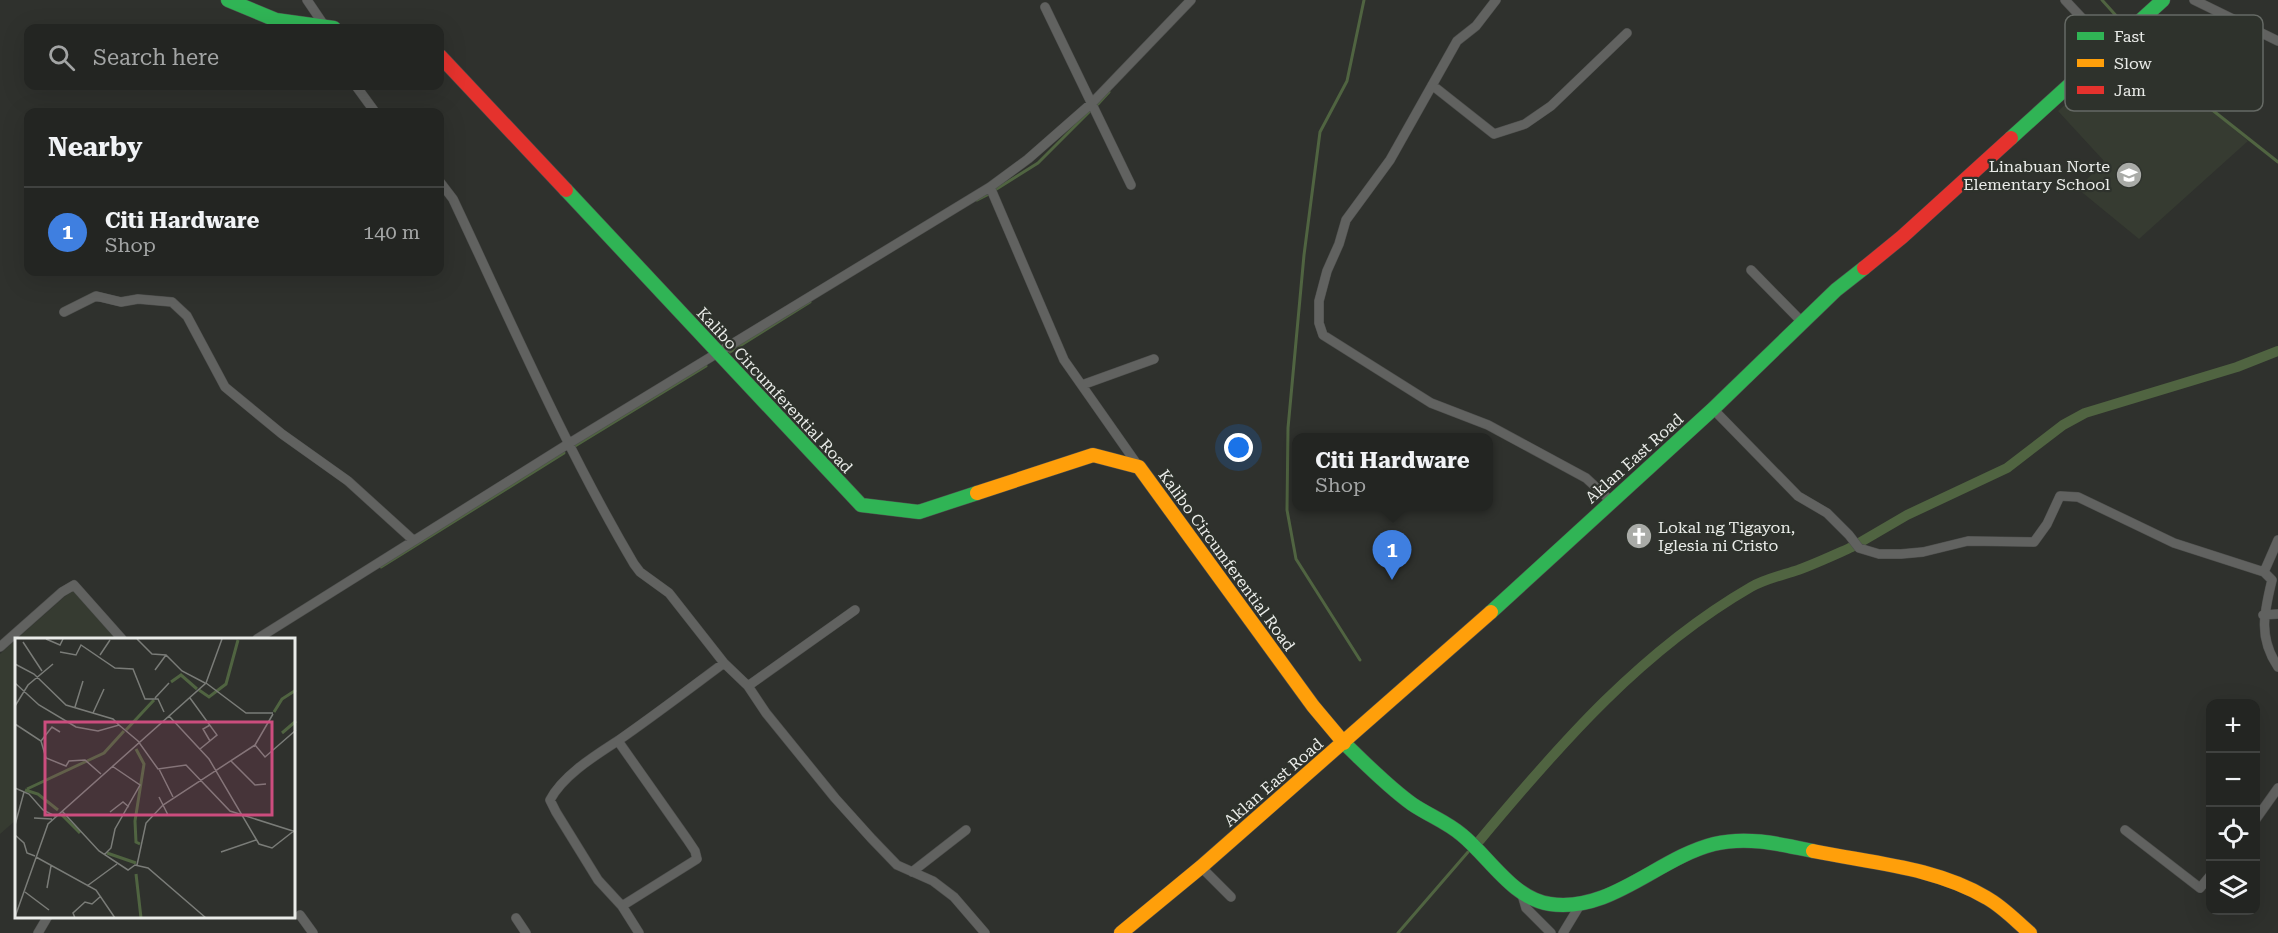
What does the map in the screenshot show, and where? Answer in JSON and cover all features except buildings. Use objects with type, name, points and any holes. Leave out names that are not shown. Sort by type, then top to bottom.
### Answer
[{"type":"main road","points":[[228,0],[276,20],[302,24]]},
{"type":"main road","name":"Aklan East Road","points":[[2146,15],[2163,0]]},
{"type":"main road","name":"Kalibo Circumferential Road","points":[[444,60],[861,505],[919,512],[1093,455],[1139,467],[1313,706],[1344,743],[1414,805],[1434,815],[1462,835],[1521,891],[1537,901],[1549,905],[1580,905],[1613,892],[1697,849],[1727,841],[1743,840],[1778,844],[1858,860],[1960,885],[1983,896],[2030,933]]},
{"type":"main road","name":"Aklan East Road","points":[[1121,933],[1344,743],[1522,585],[1713,409],[1836,290],[1902,237],[2065,89]]},
{"type":"street","points":[[307,0],[325,24]]},
{"type":"street","points":[[258,638],[568,444],[990,187],[1028,159],[1093,102],[1191,0]]},
{"type":"street","points":[[1496,0],[1476,26],[1456,41],[1390,160],[1346,220],[1339,244],[1327,271],[1319,301],[1319,323],[1323,335],[1431,403],[1488,425],[1586,478],[1611,501]]},
{"type":"street","points":[[2066,0],[2080,15]]},
{"type":"street","points":[[2194,0],[2225,15]]},
{"type":"street","points":[[1045,7],[1093,102],[1131,186]]},
{"type":"street","points":[[1432,85],[1494,134],[1525,124],[1551,106],[1627,33]]},
{"type":"street","points":[[2263,34],[2278,41]]},
{"type":"street","points":[[359,90],[372,108]]},
{"type":"street","points":[[990,187],[1064,360],[1139,467]]},
{"type":"street","points":[[444,188],[453,200],[597,503],[640,573],[669,593],[724,663],[748,686],[766,713],[835,798],[897,864],[933,881],[954,897],[985,933]]},
{"type":"street","points":[[1751,270],[1803,323]]},
{"type":"street","points":[[64,312],[96,296],[121,302],[138,299],[172,302],[187,316],[225,387],[282,434],[348,481],[413,540]]},
{"type":"street","points":[[1082,385],[1154,359]]},
{"type":"street","points":[[1713,409],[1798,496],[1827,513],[1859,548],[1879,554],[1923,552],[1968,541],[2034,542],[2047,524],[2060,496],[2068,495],[2078,497],[2174,543],[2264,572],[2272,580],[2263,615],[2269,654],[2278,667]]},
{"type":"street","points":[[2264,572],[2278,540]]},
{"type":"street","points":[[0,647],[62,592],[74,585],[121,638]]},
{"type":"street","points":[[748,686],[855,610]]},
{"type":"street","points":[[2263,615],[2278,614]]},
{"type":"street","points":[[639,933],[622,906],[598,880],[550,800],[555,791],[597,754],[724,663]]},
{"type":"street","points":[[618,741],[695,851],[697,859],[622,906]]},
{"type":"street","points":[[2260,813],[2278,788]]},
{"type":"street","points":[[912,872],[966,830]]},
{"type":"street","points":[[2125,831],[2200,888],[2206,881]]},
{"type":"street","points":[[1201,867],[1231,897]]},
{"type":"street","points":[[1521,891],[1526,908],[1551,933]]},
{"type":"street","points":[[1563,933],[1580,905]]},
{"type":"street","points":[[300,915],[313,933]]},
{"type":"street","points":[[38,933],[47,918]]},
{"type":"street","points":[[516,918],[526,933]]},
{"type":"shaded area","points":[[2065,105],[2065,111],[2213,111],[2248,141],[2139,239],[2078,189],[2104,161],[2058,111]]},
{"type":"shaded area","points":[[74,591],[115,638],[18,638],[70,592]]},
{"type":"shaded area","points":[[15,641],[15,821],[0,834],[0,654]]},
{"type":"waterway","points":[[1360,660],[1296,559],[1287,510],[1288,428],[1304,255],[1320,132],[1347,81],[1364,0]]},
{"type":"waterway","points":[[2102,0],[2116,15]]},
{"type":"waterway","points":[[1098,104],[1109,92]]},
{"type":"waterway","points":[[995,190],[1038,163],[1092,109]]},
{"type":"waterway","points":[[2214,111],[2278,162]]},
{"type":"waterway","points":[[977,200],[989,194]]},
{"type":"waterway","points":[[730,352],[810,302]]},
{"type":"waterway","points":[[1859,543],[1907,515],[2007,468],[2063,425],[2085,413],[2237,367],[2278,351]]},
{"type":"waterway","points":[[575,446],[706,366]]},
{"type":"waterway","points":[[381,567],[564,453]]},
{"type":"waterway","points":[[1480,840],[1572,734],[1638,669],[1674,640],[1711,612],[1756,584],[1852,547]]},
{"type":"waterway","points":[[1398,933],[1468,852]]},
{"type":"traffic: fast","points":[[228,0],[276,20],[305,24]]},
{"type":"traffic: fast","points":[[2146,15],[2163,0]]},
{"type":"traffic: fast","points":[[2011,138],[2065,89]]},
{"type":"traffic: fast","points":[[566,190],[861,505],[919,512],[977,493]]},
{"type":"traffic: fast","points":[[1491,612],[1713,409],[1836,290],[1864,268]]},
{"type":"traffic: fast","points":[[1344,743],[1403,797],[1462,835],[1513,886],[1537,901],[1550,904],[1572,905],[1614,893],[1693,851],[1714,844],[1751,841],[1813,851]]},
{"type":"traffic: slow","points":[[977,493],[1093,455],[1139,467],[1313,706],[1344,743]]},
{"type":"traffic: slow","points":[[1121,933],[1201,867],[1491,612]]},
{"type":"traffic: slow","points":[[1813,851],[1902,867],[1946,879],[1993,902],[2030,933]]},
{"type":"traffic: jam","points":[[444,60],[566,190]]},
{"type":"traffic: jam","points":[[1864,268],[1902,237],[2011,138]]},
{"type":"place","name":"Linabuan Norte Elementary School","points":[[2129,175]]},
{"type":"place","name":"Lokal ng Tigayon, Iglesia ni Cristo","points":[[1639,536]]},
{"type":"place","name":"Citi Hardware","points":[[1392,580]]}]
